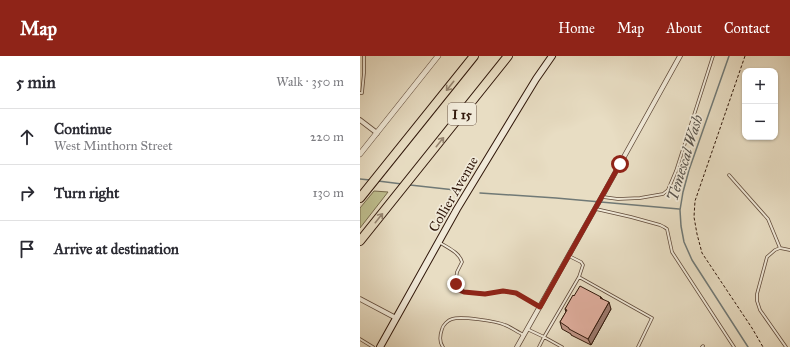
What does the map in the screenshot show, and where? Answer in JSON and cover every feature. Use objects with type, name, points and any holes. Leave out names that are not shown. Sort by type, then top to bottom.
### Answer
[{"type":"highway","name":"I 15","points":[[360,198],[474,56]]},
{"type":"highway","name":"I 15","points":[[360,241],[508,56]]},
{"type":"main road","name":"Collier Avenue","points":[[380,347],[476,176],[536,79],[552,56]]},
{"type":"street","points":[[360,154],[438,56]]},
{"type":"street","points":[[518,347],[680,56]]},
{"type":"street","points":[[360,120],[378,132]]},
{"type":"street","points":[[360,299],[396,318]]},
{"type":"lane","points":[[360,93],[362,93],[364,56]]},
{"type":"lane","points":[[602,197],[618,199],[640,198],[663,194],[668,190],[676,171],[713,56]]},
{"type":"lane","points":[[729,175],[768,219],[780,248]]},
{"type":"lane","points":[[594,211],[631,217],[660,225],[667,229],[672,252],[734,347]]},
{"type":"lane","points":[[438,242],[461,258],[462,262],[457,272],[456,279],[456,284],[459,290],[464,292],[485,294],[503,291],[516,293],[540,307]]},
{"type":"lane","points":[[786,347],[760,310],[756,294],[767,257],[775,250],[780,248],[790,250]]},
{"type":"lane","points":[[539,347],[579,277],[583,265],[581,262],[569,256]]},
{"type":"lane","points":[[579,277],[652,318],[638,347]]},
{"type":"lane","points":[[443,347],[441,345],[440,337],[443,326],[453,318],[482,320],[504,324],[524,335]]},
{"type":"lane","points":[[528,329],[562,347]]},
{"type":"lane","points":[[360,339],[374,347]]},
{"type":"path","points":[[745,56],[695,201],[694,217],[702,253],[763,347]]},
{"type":"green space","points":[[374,191],[388,192],[360,228],[360,208]]},
{"type":"building","points":[[580,286],[609,302],[588,339],[569,329],[560,322],[567,310],[565,309]]},
{"type":"waterway","name":"Temescal Wash","points":[[729,56],[689,170],[680,210],[681,226],[684,242],[692,260],[748,347]]},
{"type":"waterway","points":[[360,179],[370,180]]},
{"type":"waterway","points":[[378,181],[402,184]]},
{"type":"waterway","points":[[410,185],[455,190]]},
{"type":"waterway","points":[[480,193],[679,209]]},
{"type":"route","points":[[456,284],[459,290],[464,292],[491,294],[503,291],[516,293],[540,307],[620,164]]}]
